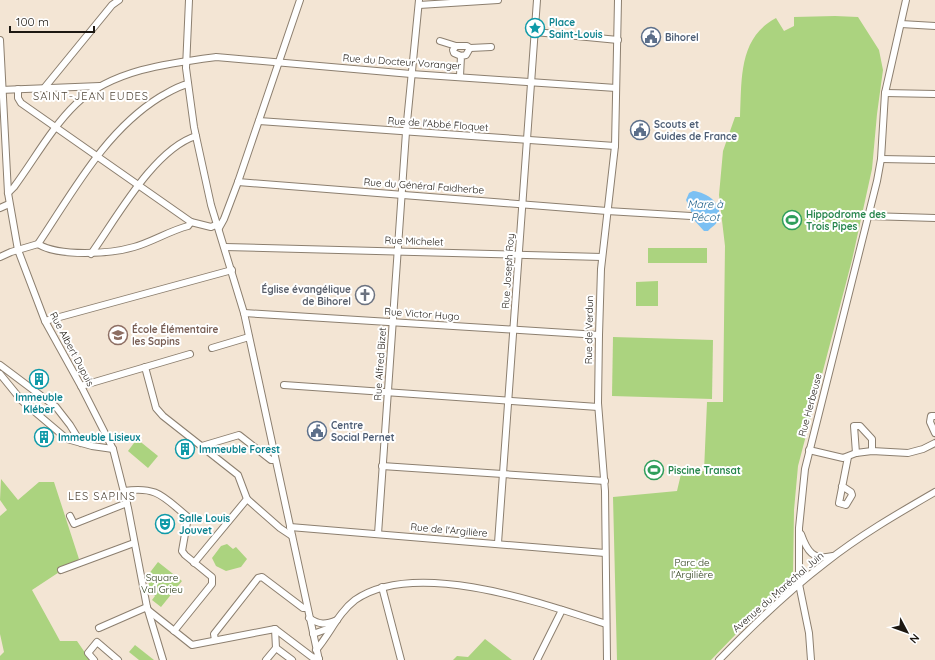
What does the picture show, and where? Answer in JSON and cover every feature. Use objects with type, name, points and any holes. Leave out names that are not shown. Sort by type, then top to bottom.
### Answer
[{"type":"street","points":[[106,0],[112,5]]},
{"type":"street","points":[[45,88],[112,5],[119,0]]},
{"type":"street","points":[[189,0],[187,61],[188,84],[196,136],[211,205],[244,313],[319,659]]},
{"type":"street","points":[[18,89],[19,101],[191,222],[211,227],[218,226],[224,219],[238,182],[300,0]]},
{"type":"street","points":[[419,2],[498,0]]},
{"type":"street","name":"Rue Joseph Roy","points":[[498,543],[537,0]]},
{"type":"street","name":"Rue de Verdun","points":[[607,660],[604,481],[598,407],[599,335],[602,257],[615,146],[618,0]]},
{"type":"street","name":"Rue Herbeuse","points":[[811,660],[809,633],[799,584],[799,528],[809,450],[881,159],[885,94],[906,0]]},
{"type":"street","name":"Rue Alfred Bizet","points":[[378,534],[406,132],[419,2]]},
{"type":"street","points":[[901,24],[935,26]]},
{"type":"street","points":[[535,32],[618,40]]},
{"type":"street","name":"Rue Albert Dupuis","points":[[0,40],[1,90],[8,193],[18,250],[45,321],[81,386],[113,449],[127,503],[147,608],[163,660]]},
{"type":"street","points":[[440,40],[456,46],[467,46],[470,48],[491,47]]},
{"type":"street","points":[[456,46],[454,53],[462,56],[466,55],[470,48]]},
{"type":"street","points":[[460,76],[462,56]]},
{"type":"street","name":"Rue du Docteur Voranger","points":[[101,86],[133,73],[187,61],[216,57],[411,74],[460,76],[616,88]]},
{"type":"street","points":[[0,257],[38,244],[97,157],[111,139],[137,113],[166,94],[188,84]]},
{"type":"street","points":[[1,90],[101,86]]},
{"type":"street","points":[[8,193],[14,187],[56,128],[76,104],[101,86]]},
{"type":"street","points":[[885,94],[935,94]]},
{"type":"street","name":"Rue de l'Abbé Floquet","points":[[259,121],[615,146]]},
{"type":"street","points":[[91,254],[152,168],[166,154],[180,144],[196,136]]},
{"type":"street","points":[[881,159],[935,160]]},
{"type":"street","name":"Rue du Général Faidherbe","points":[[238,182],[608,211],[691,216]]},
{"type":"street","points":[[0,208],[9,204]]},
{"type":"street","points":[[868,216],[935,218]]},
{"type":"street","points":[[38,244],[43,248],[91,254],[134,247],[188,226],[191,222]]},
{"type":"street","name":"Rue Michelet","points":[[225,247],[602,257]]},
{"type":"street","points":[[45,321],[232,270]]},
{"type":"street","name":"Rue Victor Hugo","points":[[244,313],[514,331],[599,335]]},
{"type":"street","points":[[212,348],[249,337]]},
{"type":"street","points":[[81,386],[190,354]]},
{"type":"street","points":[[0,366],[56,407],[70,425],[81,443]]},
{"type":"street","points":[[145,367],[156,408],[163,416],[238,475],[247,500],[274,524],[292,536]]},
{"type":"street","points":[[0,374],[32,411],[67,439],[113,449]]},
{"type":"street","points":[[284,385],[598,407]]},
{"type":"street","points":[[935,416],[931,416],[930,422],[935,433]]},
{"type":"street","points":[[856,453],[854,426],[860,426],[872,439],[872,451]]},
{"type":"street","points":[[202,446],[239,435],[271,460],[275,460]]},
{"type":"street","points":[[809,450],[843,458],[856,453],[872,451],[908,453],[923,449],[935,443]]},
{"type":"street","points":[[842,486],[848,457]]},
{"type":"street","points":[[382,466],[604,481]]},
{"type":"street","points":[[124,491],[140,488],[152,490],[188,517],[182,551],[194,563],[212,577],[213,580],[174,631]]},
{"type":"street","name":"Avenue du Maréchal Juin","points":[[719,660],[756,623],[799,584],[834,556],[876,527],[935,492]]},
{"type":"street","points":[[194,563],[247,500]]},
{"type":"street","points":[[70,516],[74,524],[127,503]]},
{"type":"street","name":"Rue de l'Argilière","points":[[290,528],[498,543],[605,553]]},
{"type":"street","points":[[799,528],[806,548],[812,554],[821,557],[834,556]]},
{"type":"street","points":[[61,570],[134,543]]},
{"type":"street","points":[[215,640],[214,634],[258,578],[262,576],[303,608],[307,608]]},
{"type":"street","points":[[313,634],[327,629],[354,601],[368,592],[382,587],[414,583],[455,585],[502,593],[606,624]]},
{"type":"street","points":[[382,587],[401,660]]},
{"type":"street","points":[[99,628],[147,608],[192,645],[275,630],[279,631],[312,657],[319,659]]},
{"type":"street","points":[[537,660],[562,610]]},
{"type":"street","points":[[309,618],[321,624],[326,624],[337,620]]},
{"type":"street","points":[[316,650],[326,639],[337,620]]},
{"type":"street","points":[[266,660],[276,648],[275,630]]},
{"type":"street","points":[[94,660],[88,653],[97,642],[118,660]]},
{"type":"street","points":[[276,648],[292,660]]},
{"type":"green space","name":"Hippodrome des Trois Pipes","points":[[794,17],[858,17],[879,50],[883,70],[872,169],[852,260],[798,466],[794,510],[793,575],[711,660],[617,660],[613,497],[677,491],[681,474],[704,471],[707,402],[723,402],[725,246],[719,195],[723,151],[735,117],[740,117],[742,75],[748,48],[764,26],[776,18],[784,31],[794,26]]},
{"type":"green space","points":[[648,248],[707,248],[707,263],[648,263]]},
{"type":"green space","points":[[658,281],[658,306],[636,306],[636,282]]},
{"type":"green space","points":[[613,337],[713,340],[712,399],[612,396]]},
{"type":"green space","points":[[137,439],[158,456],[148,468],[128,451]]},
{"type":"green space","points":[[1,479],[18,500],[39,482],[54,482],[79,559],[32,590],[60,641],[77,641],[90,660],[0,660],[0,656],[4,652],[0,634],[0,516],[7,510],[0,500]]},
{"type":"green space","points":[[227,544],[233,549],[236,547],[247,559],[241,567],[226,571],[216,566],[212,558],[221,546]]},
{"type":"green space","name":"Square Val Grieu","points":[[158,562],[182,581],[161,607],[152,600],[155,596],[149,587],[148,575]]},
{"type":"green space","points":[[485,639],[512,660],[453,660],[457,656],[468,657]]},
{"type":"green space","points":[[135,645],[154,660],[139,660],[129,652]]},
{"type":"water","name":"Mare à Pécot","points":[[693,191],[704,194],[714,200],[719,210],[717,222],[708,231],[704,231],[694,220],[691,219],[691,211],[686,200],[689,193]]},
{"type":"place","name":"Place Saint-Louis","points":[[535,28]]},
{"type":"place","name":"Bihorel","points":[[651,37]]},
{"type":"place","name":"Scouts et Guides de France","points":[[640,130]]},
{"type":"place","name":"Hippodrome des Trois Pipes","points":[[792,220]]},
{"type":"place","name":"Église évangélique de Bihorel","points":[[365,295]]},
{"type":"place","name":"École Élémentaire les Sapins","points":[[118,335]]},
{"type":"place","name":"Immeuble Kléber","points":[[39,379]]},
{"type":"place","name":"Centre Social Pernet","points":[[317,431]]},
{"type":"place","name":"Immeuble Lisieux","points":[[44,437]]},
{"type":"place","name":"Immeuble Forest","points":[[185,449]]},
{"type":"place","name":"Piscine Transat","points":[[654,470]]},
{"type":"place","name":"Salle Louis Jouvet","points":[[165,524]]},
{"type":"district","name":"SAINT-JEAN EUDES","points":[[91,96]]},
{"type":"district","name":"LES SAPINS","points":[[102,496]]},
{"type":"park label","name":"Parc de l'Argilière","points":[[692,568]]}]
